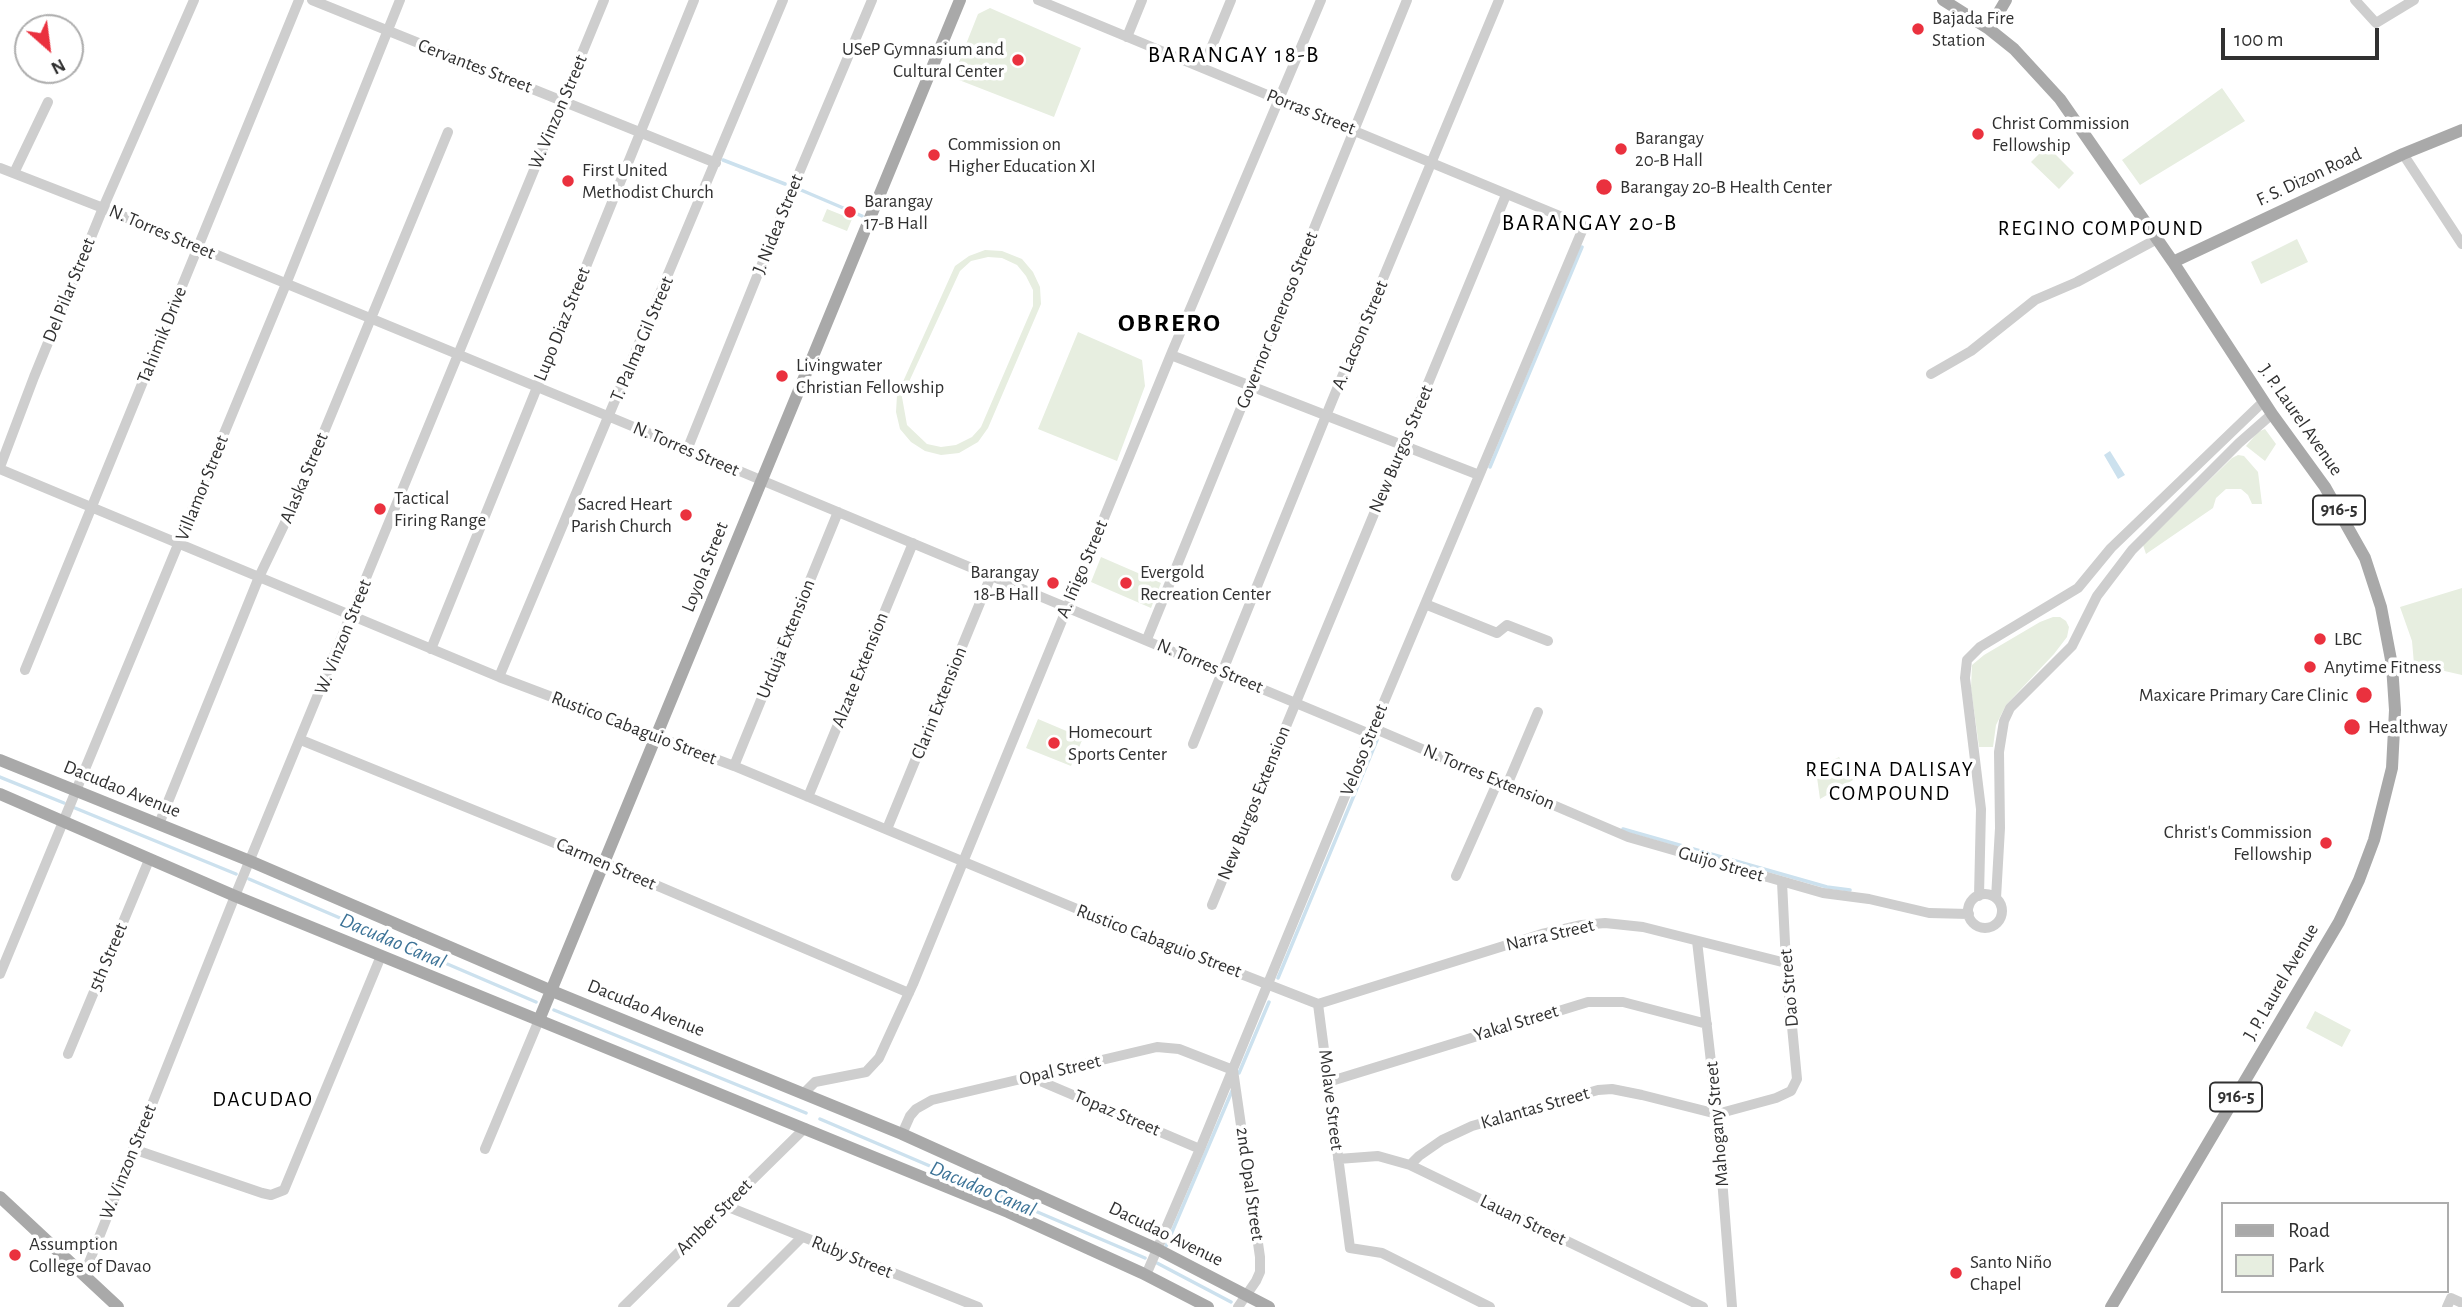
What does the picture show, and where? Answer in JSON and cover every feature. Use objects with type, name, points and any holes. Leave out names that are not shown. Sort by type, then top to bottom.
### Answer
[{"type":"main road","name":"Loyola Street","points":[[539,1020],[960,0]]},
{"type":"main road","name":"J. P. Laurel Avenue","points":[[1944,0],[2014,49],[2060,99],[2173,262],[2272,414],[2339,509],[2360,546],[2381,607],[2392,665],[2395,710],[2392,768],[2374,840],[2359,880],[2339,922],[2111,1307]]},
{"type":"main road","points":[[1989,29],[2006,0]]},
{"type":"main road","name":"F. S. Dizon Road","points":[[2173,262],[2403,154],[2462,130]]},
{"type":"main road","name":"Dacudao Avenue","points":[[0,760],[250,860],[552,991],[902,1134],[1157,1249],[1269,1307]]},
{"type":"main road","points":[[0,794],[235,896],[1008,1212],[1146,1275],[1208,1307]]},
{"type":"main road","points":[[0,1197],[118,1307]]},
{"type":"street","name":"Del Pilar Street","points":[[0,468],[103,208],[194,0]]},
{"type":"street","name":"Tahimik Drive","points":[[25,670],[299,0]]},
{"type":"street","name":"Cervantes Street","points":[[312,0],[716,163]]},
{"type":"street","name":"Villamor Street","points":[[0,974],[286,284],[400,0]]},
{"type":"street","name":"W. Vinzon Street","points":[[84,1275],[235,896],[604,0]]},
{"type":"street","name":"Lupo Diaz Street","points":[[431,649],[694,0]]},
{"type":"street","name":"T. Palma Gil Street","points":[[499,677],[783,0]]},
{"type":"street","name":"J. Nidea Street","points":[[687,450],[872,0]]},
{"type":"street","points":[[1127,37],[1142,0]]},
{"type":"street","points":[[1203,68],[1231,0]]},
{"type":"street","name":"A. Iñigo Street","points":[[804,1093],[808,1086],[815,1082],[863,1073],[872,1068],[879,1058],[964,862],[1171,355],[1321,0]]},
{"type":"street","name":"Governor Generoso Street","points":[[1147,639],[1407,0]]},
{"type":"street","name":"A. Lacson Street","points":[[1193,744],[1326,415],[1499,0]]},
{"type":"street","points":[[2355,0],[2376,23],[2414,0]]},
{"type":"street","name":"Porras Street","points":[[1043,1],[1584,226]]},
{"type":"street","points":[[14,173],[48,102]]},
{"type":"street","name":"Alaska Street","points":[[159,824],[259,577],[295,502],[448,132]]},
{"type":"street","points":[[2403,154],[2462,244]]},
{"type":"street","name":"N. Torres Street","points":[[0,168],[610,417],[1295,702],[1372,731]]},
{"type":"street","name":"New Burgos Street","points":[[1295,702],[1506,195]]},
{"type":"street","name":"Veloso Street","points":[[1146,1275],[1584,226]]},
{"type":"street","points":[[1931,374],[1971,351],[2035,300],[2077,282],[2157,239]]},
{"type":"street","points":[[1171,355],[1479,475]]},
{"type":"street","points":[[1979,895],[1981,810],[1965,678],[1967,660],[1990,640],[2078,588],[2111,548],[2264,401]]},
{"type":"street","points":[[1996,898],[1979,895],[1970,903],[1969,914],[1974,923],[1979,926],[1993,925],[2000,919],[2002,911],[1996,898],[2000,813],[1999,752],[2002,728],[2010,708],[2071,646],[2097,596],[2132,550],[2239,443],[2272,414]]},
{"type":"street","name":"Rustico Cabaguio Street","points":[[0,468],[499,677],[734,766],[1169,946],[1269,984]]},
{"type":"street","name":"Urduja Extension","points":[[734,766],[838,512]]},
{"type":"street","name":"Alzate Extension","points":[[808,797],[913,543]]},
{"type":"street","name":"Clarin Extension","points":[[887,829],[991,576]]},
{"type":"street","points":[[1425,604],[1497,633],[1507,625],[1548,640]]},
{"type":"street","name":"New Burgos Extension","points":[[1212,905],[1295,702]]},
{"type":"street","points":[[1456,876],[1538,712]]},
{"type":"street","name":"N. Torres Extension","points":[[1372,731],[1559,806],[1605,829]]},
{"type":"street","name":"Carmen Street","points":[[301,740],[604,863],[909,993]]},
{"type":"street","points":[[1975,753],[1999,752]]},
{"type":"street","name":"Guijo Street","points":[[1605,829],[1782,882],[1928,913],[1969,914]]},
{"type":"street","name":"5th Street","points":[[68,1054],[149,860]]},
{"type":"street","name":"Dao Street","points":[[1717,1114],[1776,1098],[1791,1091],[1797,1079],[1786,964],[1782,882]]},
{"type":"street","name":"Narra Street","points":[[1318,1004],[1565,928],[1605,923],[1624,924],[1697,940],[1786,964]]},
{"type":"street","name":"Mahogany Street","points":[[1697,940],[1717,1114],[1732,1307]]},
{"type":"street","points":[[132,1149],[262,1193],[271,1195],[284,1190],[381,956]]},
{"type":"street","points":[[1269,984],[1318,1004]]},
{"type":"street","name":"Yakal Street","points":[[1328,1082],[1588,1002],[1623,1002],[1707,1024]]},
{"type":"street","name":"Molave Street","points":[[1318,1004],[1350,1248],[1382,1253],[1490,1307]]},
{"type":"street","name":"Loyola Street","points":[[485,1149],[539,1020]]},
{"type":"street","name":"Opal Street","points":[[902,1134],[916,1109],[932,1100],[1157,1048],[1179,1049],[1233,1070]]},
{"type":"street","name":"2nd Opal Street","points":[[1233,1070],[1260,1257],[1260,1272],[1238,1307]]},
{"type":"street","name":"Topaz Street","points":[[1032,1077],[1200,1149]]},
{"type":"street","name":"Kalantas Street","points":[[1410,1166],[1430,1148],[1472,1126],[1598,1090],[1612,1089],[1642,1094],[1717,1114]]},
{"type":"street","name":"Amber Street","points":[[623,1307],[805,1128]]},
{"type":"street","name":"Lauan Street","points":[[1338,1159],[1378,1156],[1410,1166],[1703,1307]]},
{"type":"street","name":"Ruby Street","points":[[726,1206],[978,1307]]},
{"type":"street","points":[[732,1307],[803,1237]]},
{"type":"street","points":[[2447,1307],[2451,1298],[2462,1303]]},
{"type":"green space","name":"USeP Gymnasium and Cultural Center","points":[[990,8],[1081,48],[1054,117],[959,80],[955,72],[978,14]]},
{"type":"green space","points":[[2222,88],[2245,121],[2140,185],[2122,160]]},
{"type":"green space","points":[[2047,146],[2074,173],[2059,189],[2031,162]]},
{"type":"green space","points":[[827,209],[852,219],[847,231],[822,221]]},
{"type":"green space","points":[[2297,239],[2308,262],[2261,284],[2251,262]]},
{"type":"green space","points":[[985,250],[1002,251],[1022,259],[1033,272],[1040,287],[1041,304],[988,428],[978,442],[959,453],[941,455],[925,451],[911,442],[900,429],[896,412],[897,395],[955,266],[969,256]],"holes":[[[988,257],[1002,258],[1017,265],[1026,276],[1033,290],[1033,306],[981,427],[972,437],[956,445],[941,447],[927,444],[907,425],[902,397],[960,271],[971,261]]]},
{"type":"green space","points":[[1078,332],[1142,360],[1145,386],[1117,461],[1038,429]]},
{"type":"green space","points":[[2265,429],[2276,444],[2265,461],[2246,446],[2258,432]]},
{"type":"green space","points":[[2238,455],[2244,456],[2258,472],[2262,504],[2252,504],[2241,489],[2226,489],[2216,498],[2213,508],[2146,554],[2143,545]]},
{"type":"green space","name":"Evergold Recreation Center","points":[[1101,557],[1161,583],[1151,608],[1091,582]]},
{"type":"green space","points":[[2462,588],[2462,675],[2414,664],[2412,641],[2400,607]]},
{"type":"green space","points":[[2053,617],[2066,621],[2069,627],[2067,637],[2006,705],[1996,725],[1993,747],[1979,747],[1971,688],[1972,665],[1984,655]]},
{"type":"green space","name":"Homecourt Sports Center","points":[[1038,719],[1083,738],[1071,766],[1026,748]]},
{"type":"green space","points":[[1839,757],[1853,780],[1820,799],[1815,763],[1829,762]]},
{"type":"green space","points":[[2315,1011],[2351,1030],[2342,1047],[2306,1028]]},
{"type":"water","points":[[2110,451],[2125,475],[2118,479],[2104,455]]},
{"type":"waterway","points":[[723,160],[785,184]]},
{"type":"waterway","points":[[801,190],[862,216]]},
{"type":"waterway","points":[[1490,467],[1582,247]]},
{"type":"waterway","points":[[1278,978],[1377,740]]},
{"type":"waterway","name":"Dacudao Canal","points":[[0,777],[64,803]]},
{"type":"waterway","name":"Dacudao Canal","points":[[75,808],[236,874]]},
{"type":"waterway","points":[[1623,829],[1827,887],[1850,890]]},
{"type":"waterway","name":"Dacudao Canal","points":[[249,879],[536,1002]]},
{"type":"waterway","points":[[1239,1073],[1269,1002]]},
{"type":"waterway","name":"Dacudao Canal","points":[[554,1010],[806,1113]]},
{"type":"waterway","points":[[1166,1246],[1232,1091]]},
{"type":"waterway","name":"Dacudao Canal","points":[[820,1119],[1145,1258]]},
{"type":"waterway","name":"Dacudao Canal","points":[[1157,1263],[1231,1302]]},
{"type":"place","name":"Bajada Fire Station","points":[[1918,29]]},
{"type":"place","name":"USeP Gymnasium and Cultural Center","points":[[1018,60]]},
{"type":"place","name":"Christ Commission Fellowship","points":[[1978,134]]},
{"type":"place","name":"Barangay 20-B Hall","points":[[1621,149]]},
{"type":"place","name":"Commission on Higher Education XI","points":[[934,155]]},
{"type":"place","name":"First United Methodist Church","points":[[568,181]]},
{"type":"place","name":"Barangay 20-B Health Center","points":[[1604,187]]},
{"type":"place","name":"Barangay 17-B Hall","points":[[850,212]]},
{"type":"place","name":"Livingwater Christian Fellowship","points":[[782,376]]},
{"type":"place","name":"Tactical Firing Range","points":[[380,509]]},
{"type":"place","name":"Sacred Heart Parish Church","points":[[686,515]]},
{"type":"place","name":"Barangay 18-B Hall","points":[[1053,583]]},
{"type":"place","name":"Evergold Recreation Center","points":[[1126,583]]},
{"type":"place","name":"LBC","points":[[2320,639]]},
{"type":"place","name":"Anytime Fitness","points":[[2310,667]]},
{"type":"place","name":"Maxicare Primary Care Clinic","points":[[2364,695]]},
{"type":"place","name":"Healthway","points":[[2352,727]]},
{"type":"place","name":"Homecourt Sports Center","points":[[1054,743]]},
{"type":"place","name":"Christ's Commission Fellowship","points":[[2326,843]]},
{"type":"place","name":"Assumption College of Davao","points":[[15,1255]]},
{"type":"place","name":"Santo Niño Chapel","points":[[1956,1273]]},
{"type":"district","name":"BARANGAY 18-B","points":[[1234,55]]},
{"type":"district","name":"BARANGAY 20-B","points":[[1590,223]]},
{"type":"district","name":"REGINO COMPOUND","points":[[2101,229]]},
{"type":"district","name":"OBRERO","points":[[1170,323]]},
{"type":"district","name":"REGINA DALISAY COMPOUND","points":[[1890,782]]},
{"type":"district","name":"DACUDAO","points":[[263,1100]]}]
